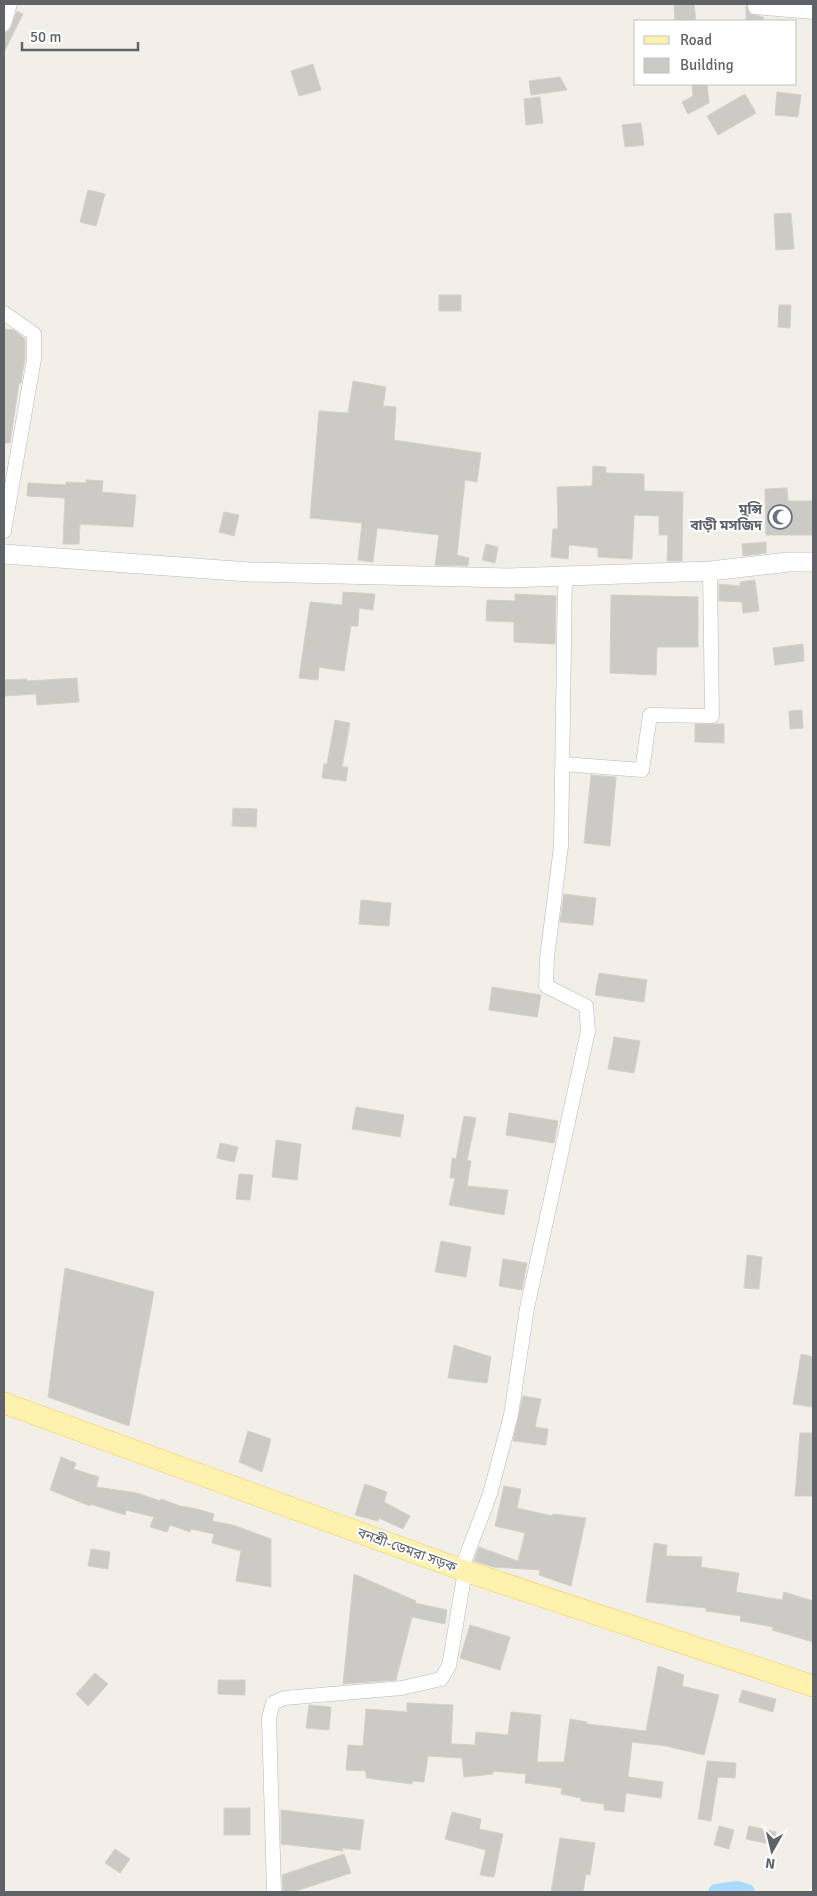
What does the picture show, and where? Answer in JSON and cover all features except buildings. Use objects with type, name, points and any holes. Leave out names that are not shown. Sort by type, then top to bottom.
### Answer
[{"type":"main road","points":[[4,554],[249,572],[508,578],[710,571],[789,562],[813,562]]},
{"type":"main road","name":"বনশ্রী-ডেমরা সড়ক","points":[[4,1403],[463,1571],[813,1686]]},
{"type":"street","points":[[4,24],[10,4]]},
{"type":"street","points":[[755,6],[813,12]]},
{"type":"street","points":[[4,313],[34,334],[34,359],[4,532]]},
{"type":"street","points":[[563,764],[642,770],[650,714],[712,716],[710,571]]},
{"type":"street","points":[[274,1892],[269,1718],[273,1703],[284,1698],[402,1688],[441,1679],[449,1666],[463,1571],[490,1494],[511,1415],[527,1308],[588,1032],[586,1006],[546,986],[547,958],[561,846],[565,576]]},
{"type":"waterway","points":[[716,1892],[737,1889],[747,1892]]},
{"type":"place","name":"মুন্সি বাড়ী মসজিদ","points":[[780,517]]}]
